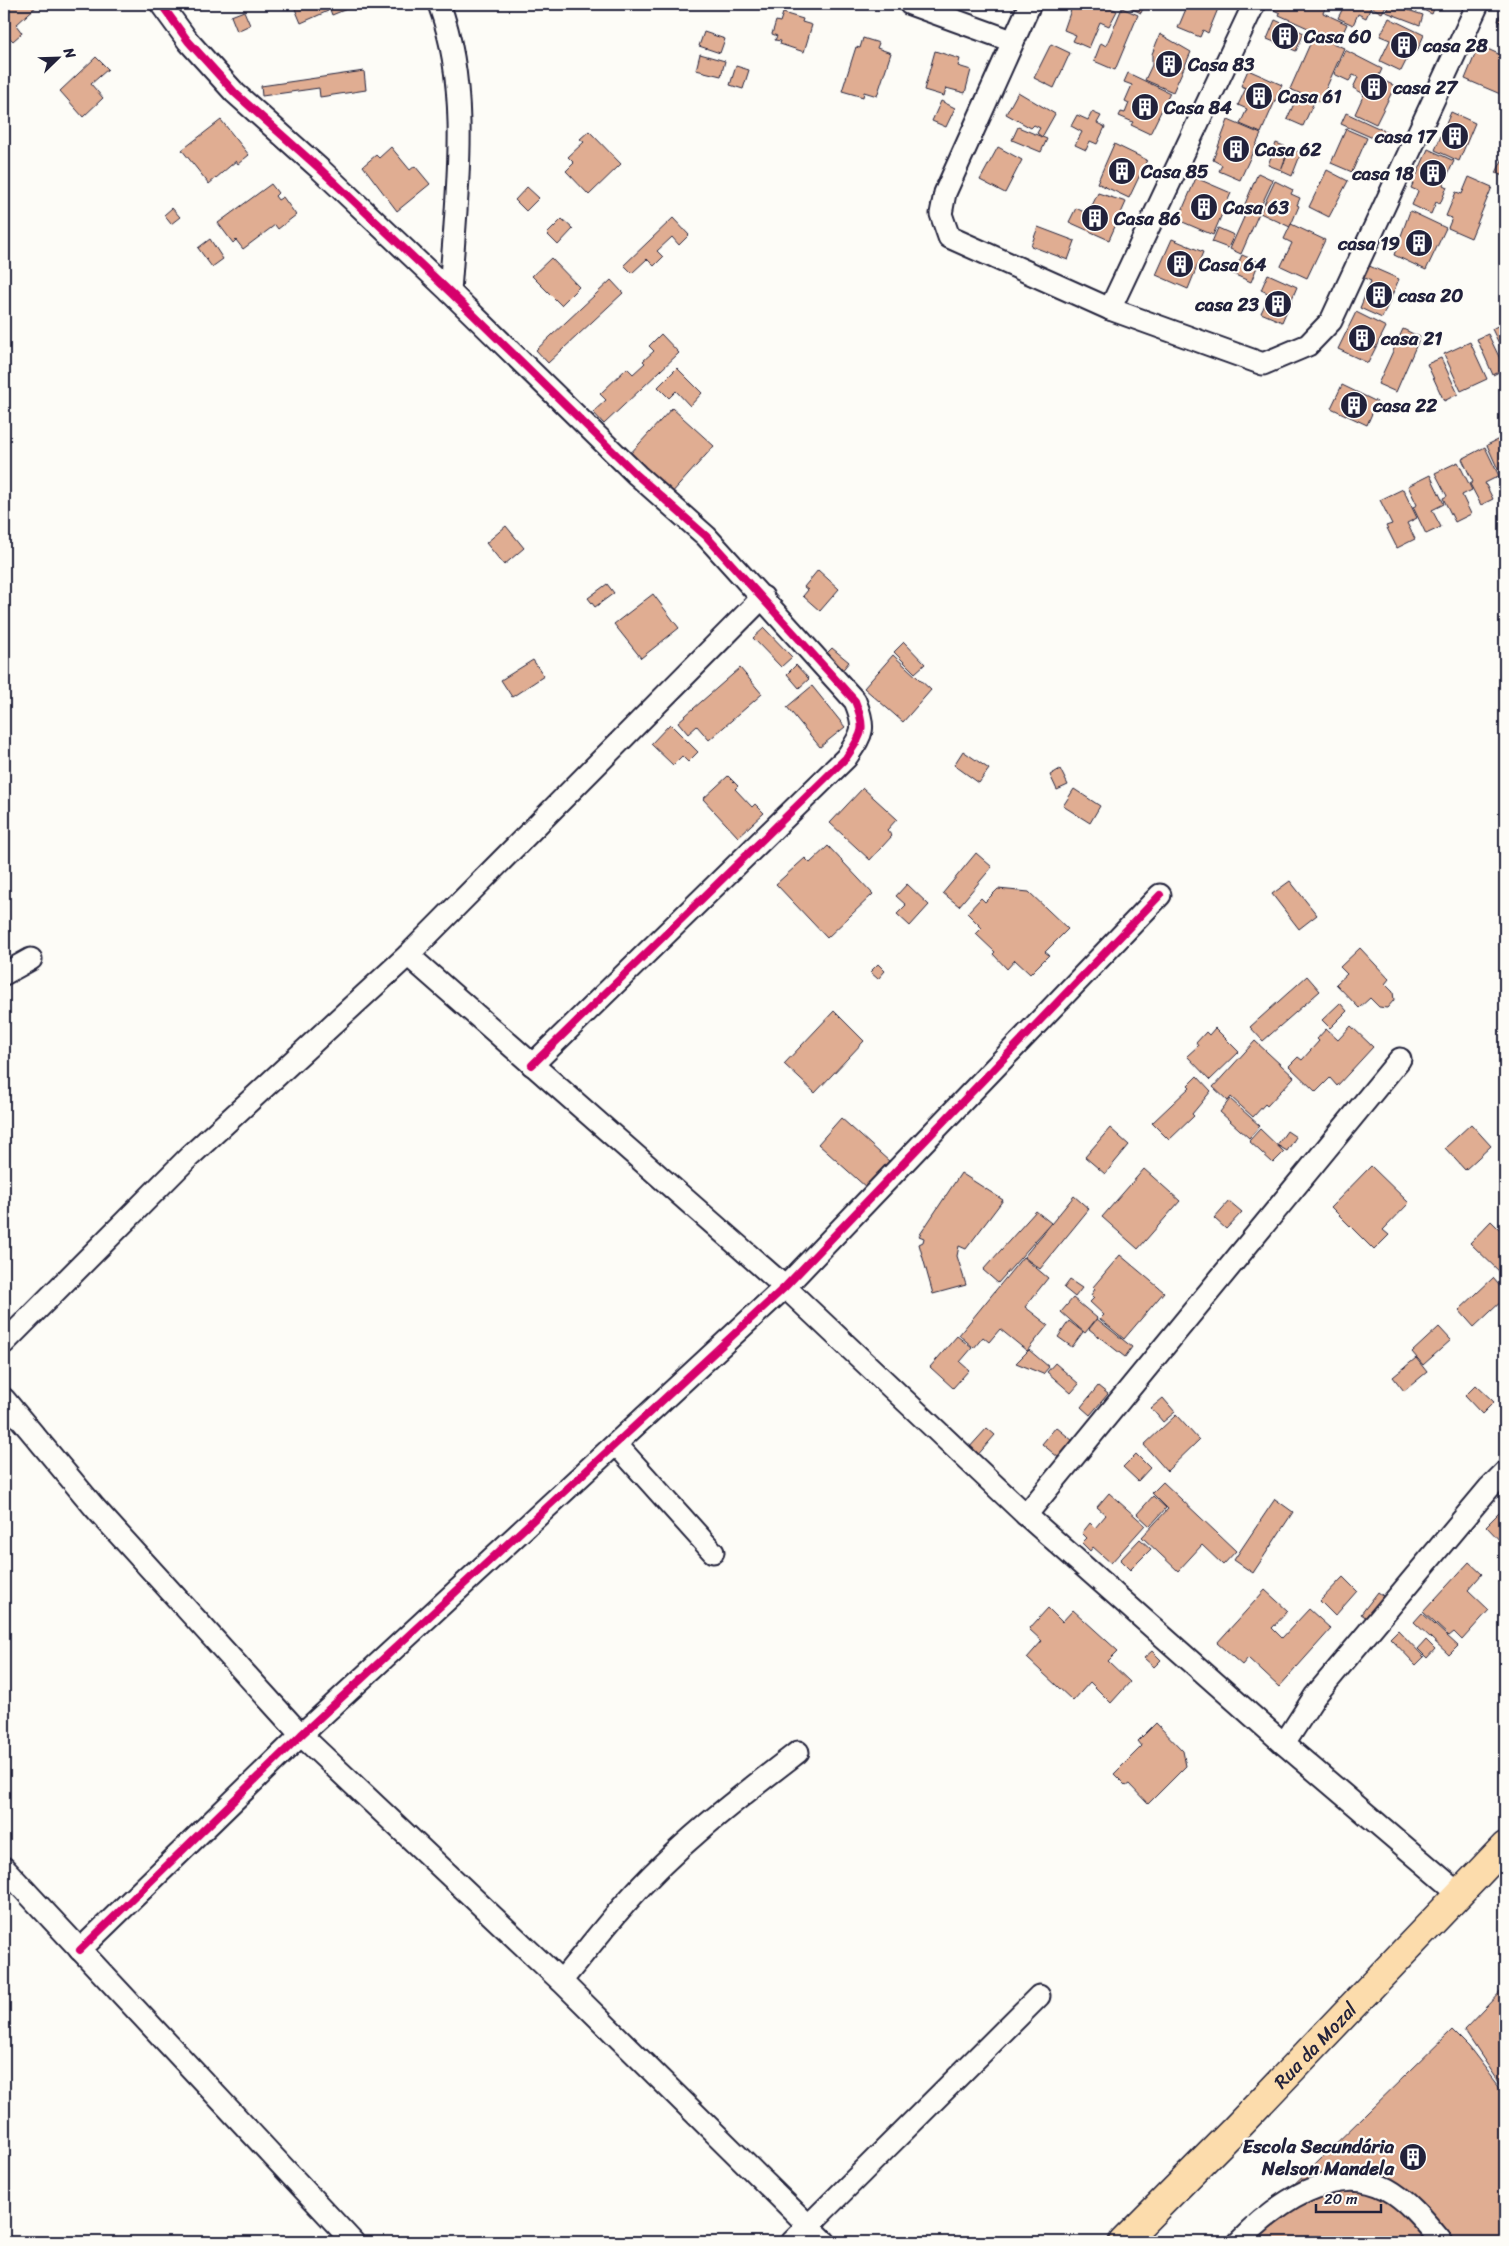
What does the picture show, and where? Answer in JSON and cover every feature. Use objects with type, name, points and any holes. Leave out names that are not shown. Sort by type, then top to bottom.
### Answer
[{"type":"main road","name":"Rua da Mozal","points":[[1123,2242],[1235,2129],[1505,1846]]},
{"type":"street","points":[[161,4],[188,41],[235,92],[320,169],[450,292],[637,476],[706,536],[855,701],[863,721],[859,739],[846,758],[532,1065]]},
{"type":"street","points":[[439,4],[448,27],[458,102],[458,170],[450,292]]},
{"type":"street","points":[[910,4],[1012,42]]},
{"type":"street","points":[[1030,4],[946,193],[941,214],[949,237],[1110,309],[1263,364],[1308,345],[1331,321],[1478,4]]},
{"type":"street","points":[[1110,309],[1254,4]]},
{"type":"street","points":[[4,1343],[188,1157],[408,955],[763,597]]},
{"type":"street","points":[[80,1950],[301,1735],[785,1286],[1160,895]]},
{"type":"street","points":[[408,955],[785,1286],[1026,1516],[1284,1744],[1460,1894]]},
{"type":"street","points":[[4,974],[31,959]]},
{"type":"street","points":[[1026,1516],[1400,1059]]},
{"type":"street","points":[[4,1399],[94,1508],[301,1735],[561,1981],[825,2242]]},
{"type":"street","points":[[616,1444],[713,1552]]},
{"type":"street","points":[[1284,1744],[1315,1696],[1489,1488],[1505,1472]]},
{"type":"street","points":[[561,1981],[624,1904],[666,1862],[719,1813],[798,1752]]},
{"type":"street","points":[[4,1868],[353,2242]]},
{"type":"street","points":[[792,2242],[1039,1996]]},
{"type":"street","points":[[1239,2242],[1257,2224],[1308,2190],[1340,2180],[1362,2181],[1387,2189],[1420,2216],[1442,2242]]},
{"type":"building","points":[[4,4],[39,4],[16,25],[22,33],[13,41],[6,34],[4,37]]},
{"type":"building","points":[[293,4],[325,4],[328,11],[301,23]]},
{"type":"building","points":[[328,4],[359,4],[332,15]]},
{"type":"building","points":[[1073,4],[1102,4],[1117,11],[1109,26],[1100,22],[1089,48],[1073,41],[1076,35],[1064,30]]},
{"type":"building","points":[[1122,4],[1145,4],[1141,13]]},
{"type":"building","points":[[1188,4],[1220,4],[1208,33],[1203,30],[1200,37],[1178,28]]},
{"type":"building","points":[[1277,4],[1327,4],[1323,13],[1347,24],[1339,42],[1279,15],[1280,13],[1274,10]]},
{"type":"building","points":[[1340,4],[1387,4],[1382,13],[1371,7],[1366,18],[1358,14],[1353,25],[1338,18],[1344,6]]},
{"type":"building","points":[[1389,4],[1423,15],[1420,25],[1386,12]]},
{"type":"building","points":[[1410,4],[1436,4],[1432,14]]},
{"type":"building","points":[[1505,4],[1505,24],[1498,21]]},
{"type":"building","points":[[1122,8],[1138,15],[1115,70],[1094,61],[1101,43],[1106,46]]},
{"type":"building","points":[[244,11],[250,25],[237,31],[231,16]]},
{"type":"building","points":[[783,13],[803,19],[802,22],[812,25],[804,52],[780,44],[781,41],[775,40],[777,36],[772,34],[776,21],[780,22]]},
{"type":"building","name":"casa 28","points":[[1389,18],[1424,35],[1417,51],[1412,49],[1401,71],[1380,61],[1390,40],[1380,36]]},
{"type":"building","name":"Casa 60","points":[[1275,20],[1304,33],[1296,51],[1267,39]]},
{"type":"building","points":[[704,32],[725,39],[720,53],[699,46]]},
{"type":"building","name":"Casa 83","points":[[1160,34],[1191,52],[1173,92],[1145,80],[1152,65],[1152,54]]},
{"type":"building","points":[[1314,35],[1344,48],[1320,102],[1290,89]]},
{"type":"building","points":[[863,38],[879,43],[877,48],[891,53],[877,96],[864,92],[863,97],[842,91],[856,47],[860,48]]},
{"type":"building","points":[[1051,44],[1070,53],[1054,88],[1034,78]]},
{"type":"building","points":[[1479,45],[1505,57],[1505,96],[1465,79]]},
{"type":"building","name":"casa 27","points":[[1345,50],[1382,69],[1378,78],[1395,86],[1376,124],[1355,114],[1364,94],[1353,88],[1358,77],[1353,75],[1349,81],[1334,74]]},
{"type":"building","points":[[935,51],[960,59],[958,66],[971,70],[965,93],[946,88],[944,96],[924,90]]},
{"type":"building","points":[[700,54],[725,61],[721,76],[696,70]]},
{"type":"building","points":[[96,57],[108,69],[91,84],[103,98],[83,117],[60,91]]},
{"type":"building","points":[[736,66],[749,70],[743,89],[730,85]]},
{"type":"building","name":"Casa 61","points":[[1248,70],[1282,85],[1261,133],[1240,124],[1247,109],[1238,105],[1246,88],[1241,86]]},
{"type":"building","points":[[364,71],[366,90],[320,97],[319,88],[262,96],[261,86]]},
{"type":"building","name":"Casa 84","points":[[1128,73],[1170,93],[1150,134],[1131,125],[1133,122],[1119,116],[1121,112],[1125,113],[1129,103],[1125,101],[1132,85],[1124,82]]},
{"type":"building","points":[[1018,92],[1055,114],[1042,137],[1037,133],[1040,128],[1034,125],[1031,128],[1006,114]]},
{"type":"building","points":[[1298,95],[1314,102],[1303,126],[1287,119]]},
{"type":"building","points":[[941,101],[955,108],[946,127],[932,121]]},
{"type":"building","points":[[1092,112],[1101,116],[1097,123],[1105,127],[1097,144],[1090,141],[1086,150],[1075,145],[1082,132],[1071,126],[1077,115],[1088,120]]},
{"type":"building","name":"casa 17","points":[[1451,112],[1475,123],[1459,161],[1435,150]]},
{"type":"building","points":[[1346,113],[1387,132],[1382,142],[1341,124]]},
{"type":"building","points":[[221,120],[249,155],[238,164],[236,161],[209,184],[182,150]]},
{"type":"building","name":"Casa 62","points":[[1228,120],[1261,134],[1240,180],[1219,171],[1222,165],[1213,160]]},
{"type":"building","points":[[1018,127],[1047,139],[1041,152],[1012,140]]},
{"type":"building","points":[[1346,129],[1367,138],[1352,172],[1331,163]]},
{"type":"building","points":[[589,131],[621,164],[589,195],[566,171],[574,163],[568,157],[584,142],[580,139]]},
{"type":"building","points":[[1276,143],[1289,148],[1281,170],[1268,165]]},
{"type":"building","name":"Casa 85","points":[[1114,144],[1147,160],[1129,198],[1097,183]]},
{"type":"building","points":[[391,147],[410,170],[415,166],[430,184],[397,211],[363,166],[376,155],[379,158]]},
{"type":"building","points":[[998,147],[1022,160],[1005,193],[980,180]]},
{"type":"building","points":[[1290,148],[1301,153],[1292,176],[1281,171]]},
{"type":"building","name":"casa 18","points":[[1428,149],[1454,161],[1443,185],[1447,187],[1440,204],[1436,202],[1431,214],[1412,205],[1418,191],[1411,188]]},
{"type":"building","points":[[1505,154],[1505,177],[1496,173]]},
{"type":"building","points":[[1327,170],[1348,181],[1329,217],[1309,207]]},
{"type":"building","points":[[1258,173],[1273,180],[1259,210],[1245,204]]},
{"type":"building","points":[[1469,177],[1492,187],[1471,238],[1448,228],[1452,218],[1446,216],[1456,192],[1462,194]]},
{"type":"building","name":"Casa 63","points":[[1196,178],[1231,193],[1213,235],[1178,220]]},
{"type":"building","points":[[1275,181],[1293,190],[1291,194],[1300,198],[1297,205],[1299,206],[1290,227],[1260,213]]},
{"type":"building","points":[[271,184],[278,193],[275,196],[278,200],[283,197],[296,215],[278,229],[275,225],[243,249],[236,240],[233,243],[218,223]]},
{"type":"building","points":[[527,187],[539,198],[526,211],[515,200]]},
{"type":"building","name":"Casa 86","points":[[1098,193],[1126,202],[1109,240],[1069,222],[1076,208],[1088,214]]},
{"type":"building","points":[[1249,206],[1260,211],[1241,254],[1230,249]]},
{"type":"building","points":[[172,208],[180,217],[171,224],[164,215]]},
{"type":"building","name":"casa 19","points":[[1410,211],[1446,228],[1426,270],[1394,255]]},
{"type":"building","points":[[673,218],[689,235],[679,245],[672,237],[657,251],[663,257],[654,266],[647,259],[632,273],[624,265]]},
{"type":"building","points":[[562,219],[573,229],[558,245],[547,234]]},
{"type":"building","points":[[1291,224],[1325,240],[1307,278],[1281,266],[1292,243],[1284,239]]},
{"type":"building","points":[[1038,227],[1075,241],[1068,260],[1031,246]]},
{"type":"building","points":[[1218,228],[1234,235],[1228,248],[1212,242]]},
{"type":"building","points":[[210,239],[223,259],[212,267],[198,248]]},
{"type":"building","name":"Casa 64","points":[[1172,239],[1203,252],[1188,289],[1156,275]]},
{"type":"building","points":[[1242,255],[1259,262],[1251,282],[1233,274]]},
{"type":"building","points":[[551,258],[579,287],[561,305],[532,276]]},
{"type":"building","name":"casa 20","points":[[1367,265],[1399,279],[1382,318],[1360,308],[1371,281],[1362,277]]},
{"type":"building","name":"casa 23","points":[[1268,274],[1297,287],[1282,322],[1261,313],[1270,294],[1261,290]]},
{"type":"building","points":[[611,280],[623,293],[548,363],[536,350]]},
{"type":"building","name":"casa 21","points":[[1356,312],[1386,327],[1368,363],[1338,349]]},
{"type":"building","points":[[1505,322],[1505,356],[1492,329]]},
{"type":"building","points":[[1403,329],[1420,337],[1396,392],[1378,384]]},
{"type":"building","points":[[661,334],[679,353],[604,424],[593,412],[606,400],[600,394],[627,368],[633,374],[645,363],[643,361],[654,351],[649,346]]},
{"type":"building","points":[[1488,334],[1505,369],[1493,375],[1477,339]]},
{"type":"building","points":[[1470,342],[1487,379],[1461,391],[1444,354]]},
{"type":"building","points":[[1441,358],[1458,394],[1444,401],[1427,364]]},
{"type":"building","points":[[677,368],[702,393],[690,406],[676,391],[669,398],[658,387]]},
{"type":"building","name":"casa 22","points":[[1342,385],[1377,402],[1367,425],[1331,408]]},
{"type":"building","points":[[672,408],[714,446],[670,495],[628,456]]},
{"type":"building","points":[[1505,436],[1505,485],[1487,445]]},
{"type":"building","points":[[1485,447],[1499,476],[1485,483],[1493,499],[1481,505],[1470,484],[1473,482],[1462,459]]},
{"type":"building","points":[[1458,462],[1472,490],[1462,495],[1471,514],[1455,522],[1443,498],[1447,496],[1435,473]]},
{"type":"building","points":[[1430,475],[1444,504],[1432,510],[1441,527],[1426,534],[1413,507],[1417,505],[1408,486]]},
{"type":"building","points":[[1403,489],[1417,518],[1407,523],[1415,539],[1397,548],[1386,526],[1392,524],[1380,500]]},
{"type":"building","points":[[506,526],[524,548],[504,565],[486,543]]},
{"type":"building","points":[[818,570],[839,589],[820,611],[803,596],[808,590],[804,587]]},
{"type":"building","points":[[607,584],[614,593],[595,607],[588,598]]},
{"type":"building","points":[[653,594],[679,628],[641,658],[614,624]]},
{"type":"building","points":[[764,628],[792,657],[781,667],[753,638]]},
{"type":"building","points":[[904,642],[925,664],[915,673],[894,652]]},
{"type":"building","points":[[832,648],[849,662],[841,672],[823,657]]},
{"type":"building","points":[[893,655],[931,690],[903,722],[864,688]]},
{"type":"building","points":[[533,660],[544,676],[512,697],[501,680]]},
{"type":"building","points":[[796,665],[809,679],[799,688],[787,674]]},
{"type":"building","points":[[740,668],[762,694],[709,740],[697,726],[688,734],[678,722]]},
{"type":"building","points":[[812,686],[845,727],[820,747],[787,707]]},
{"type":"building","points":[[670,724],[698,752],[688,762],[682,756],[673,765],[651,744]]},
{"type":"building","points":[[963,751],[989,769],[979,783],[954,765]]},
{"type":"building","points":[[1060,769],[1068,785],[1057,790],[1050,775]]},
{"type":"building","points":[[728,776],[738,786],[735,789],[752,807],[755,804],[764,813],[738,837],[703,799]]},
{"type":"building","points":[[863,788],[897,819],[887,830],[892,836],[870,860],[830,823]]},
{"type":"building","points":[[1074,789],[1100,806],[1090,823],[1063,806]]},
{"type":"building","points":[[828,846],[873,894],[827,938],[776,884],[805,858],[810,863]]},
{"type":"building","points":[[976,853],[992,867],[959,906],[943,893]]},
{"type":"building","points":[[1290,881],[1317,915],[1299,929],[1272,894]]},
{"type":"building","points":[[907,884],[929,905],[910,926],[897,914],[906,905],[896,896]]},
{"type":"building","points":[[998,889],[1029,892],[1068,929],[1045,952],[1049,955],[1030,974],[1015,960],[1007,969],[993,954],[995,952],[976,934],[982,928],[967,913],[981,898],[985,902]]},
{"type":"building","points":[[1360,948],[1389,979],[1385,984],[1393,992],[1394,1000],[1387,1008],[1379,1007],[1370,998],[1359,1008],[1336,984],[1347,974],[1340,967]]},
{"type":"building","points":[[878,964],[885,971],[878,979],[870,972]]},
{"type":"building","points":[[1307,976],[1320,991],[1263,1041],[1250,1027]]},
{"type":"building","points":[[1340,1003],[1347,1011],[1330,1028],[1322,1020]]},
{"type":"building","points":[[834,1011],[864,1041],[815,1093],[784,1064]]},
{"type":"building","points":[[1351,1026],[1373,1047],[1337,1086],[1330,1078],[1316,1092],[1289,1066],[1298,1057],[1302,1060],[1319,1041],[1317,1039],[1326,1029],[1338,1040]]},
{"type":"building","points":[[1215,1028],[1239,1052],[1210,1080],[1187,1056],[1198,1046],[1196,1043],[1206,1032],[1209,1035]]},
{"type":"building","points":[[1255,1041],[1294,1077],[1267,1106],[1265,1104],[1253,1117],[1231,1097],[1228,1101],[1213,1087]]},
{"type":"building","points":[[1197,1076],[1211,1091],[1192,1114],[1194,1116],[1169,1140],[1152,1123],[1190,1087],[1188,1085]]},
{"type":"building","points":[[1230,1099],[1260,1126],[1249,1138],[1220,1112]]},
{"type":"building","points":[[841,1118],[890,1162],[867,1188],[818,1144]]},
{"type":"building","points":[[1471,1124],[1491,1146],[1465,1170],[1445,1148]]},
{"type":"building","points":[[1110,1128],[1129,1145],[1105,1174],[1085,1157]]},
{"type":"building","points":[[1260,1129],[1284,1152],[1273,1163],[1249,1141]]},
{"type":"building","points":[[1287,1131],[1296,1137],[1287,1151],[1277,1145]]},
{"type":"building","points":[[1371,1166],[1409,1203],[1383,1230],[1389,1235],[1374,1250],[1331,1207]]},
{"type":"building","points":[[1144,1169],[1180,1201],[1138,1249],[1102,1217]]},
{"type":"building","points":[[961,1173],[1003,1200],[966,1249],[959,1246],[957,1256],[966,1285],[933,1294],[919,1244],[923,1242],[924,1238],[919,1236]]},
{"type":"building","points":[[1074,1196],[1089,1209],[1040,1269],[1024,1257]]},
{"type":"building","points":[[1229,1201],[1242,1212],[1226,1229],[1214,1218]]},
{"type":"building","points":[[1036,1211],[1051,1223],[998,1283],[983,1270]]},
{"type":"building","points":[[1491,1221],[1505,1235],[1505,1272],[1503,1275],[1470,1243]]},
{"type":"building","points":[[1120,1255],[1164,1292],[1124,1339],[1100,1319],[1104,1315],[1090,1302],[1094,1298],[1091,1295],[1095,1289],[1093,1287]]},
{"type":"building","points":[[1023,1257],[1048,1278],[1025,1307],[1048,1325],[1027,1351],[1000,1329],[989,1342],[983,1337],[974,1348],[959,1335]]},
{"type":"building","points":[[1505,1276],[1505,1289],[1499,1282]]},
{"type":"building","points":[[1493,1278],[1505,1292],[1505,1298],[1474,1327],[1459,1310]]},
{"type":"building","points":[[1070,1280],[1082,1288],[1075,1297],[1064,1288]]},
{"type":"building","points":[[1073,1298],[1097,1318],[1085,1333],[1061,1312]]},
{"type":"building","points":[[1097,1319],[1132,1347],[1125,1357],[1089,1329]]},
{"type":"building","points":[[1069,1321],[1083,1332],[1072,1347],[1058,1337]]},
{"type":"building","points":[[1439,1327],[1451,1340],[1423,1365],[1412,1352]]},
{"type":"building","points":[[957,1336],[972,1348],[960,1362],[969,1370],[953,1388],[930,1367]]},
{"type":"building","points":[[1029,1350],[1049,1367],[1043,1374],[1016,1363]]},
{"type":"building","points":[[1416,1358],[1427,1372],[1404,1391],[1393,1377]]},
{"type":"building","points":[[1055,1363],[1079,1384],[1071,1393],[1047,1372]]},
{"type":"building","points":[[1476,1385],[1494,1402],[1482,1414],[1465,1396]]},
{"type":"building","points":[[1098,1386],[1108,1394],[1090,1415],[1081,1407]]},
{"type":"building","points":[[1163,1398],[1175,1412],[1163,1422],[1151,1408]]},
{"type":"building","points":[[1176,1415],[1199,1440],[1167,1471],[1144,1445]]},
{"type":"building","points":[[1056,1427],[1073,1441],[1059,1458],[1042,1444]]},
{"type":"building","points":[[987,1428],[995,1435],[976,1457],[968,1449]]},
{"type":"building","points":[[1136,1454],[1150,1468],[1138,1481],[1123,1467]]},
{"type":"building","points":[[1163,1482],[1236,1551],[1223,1565],[1202,1545],[1178,1571],[1142,1537],[1168,1509],[1152,1493]]},
{"type":"building","points":[[1109,1493],[1145,1525],[1111,1563],[1093,1547],[1090,1551],[1082,1543],[1087,1538],[1082,1533],[1090,1523],[1095,1528],[1106,1515],[1097,1507]]},
{"type":"building","points":[[1153,1496],[1166,1508],[1150,1526],[1137,1514]]},
{"type":"building","points":[[1275,1499],[1293,1512],[1253,1573],[1234,1560]]},
{"type":"building","points":[[1505,1509],[1505,1546],[1486,1526]]},
{"type":"building","points":[[1140,1539],[1151,1549],[1130,1570],[1120,1560]]},
{"type":"building","points":[[1469,1562],[1482,1574],[1468,1590],[1489,1610],[1462,1640],[1454,1632],[1449,1636],[1423,1612]]},
{"type":"building","points":[[1343,1577],[1357,1591],[1335,1616],[1320,1601]]},
{"type":"building","points":[[1265,1590],[1288,1611],[1272,1628],[1282,1638],[1309,1609],[1331,1629],[1279,1687],[1248,1658],[1242,1665],[1217,1643]]},
{"type":"building","points":[[1378,1592],[1386,1598],[1370,1620],[1361,1614]]},
{"type":"building","points":[[1048,1608],[1062,1622],[1073,1610],[1118,1651],[1108,1661],[1130,1682],[1111,1703],[1090,1682],[1073,1701],[1027,1658],[1042,1641],[1029,1629]]},
{"type":"building","points":[[1422,1613],[1458,1646],[1449,1655],[1414,1622]]},
{"type":"building","points":[[1398,1630],[1424,1657],[1416,1665],[1390,1638]]},
{"type":"building","points":[[1426,1640],[1435,1649],[1427,1658],[1418,1649]]},
{"type":"building","points":[[1152,1651],[1161,1660],[1154,1667],[1144,1658]]},
{"type":"building","points":[[1156,1723],[1183,1751],[1186,1766],[1148,1804],[1129,1784],[1126,1786],[1114,1774],[1142,1746],[1138,1741]]},
{"type":"building","points":[[1505,1987],[1505,2091],[1464,2030]]},
{"type":"building","name":"Escola Secundária Nelson Mandela","points":[[1452,2030],[1469,2047],[1505,2094],[1505,2242],[1235,2242]]},
{"type":"cycle path","points":[[161,4],[188,41],[235,93],[320,169],[450,292],[637,475],[706,536],[855,701],[859,711],[862,725],[861,731],[846,758],[532,1065]]},
{"type":"cycle path","points":[[80,1950],[301,1735],[785,1287],[1160,895]]},
{"type":"place","name":"Casa 60","points":[[1285,36]]},
{"type":"place","name":"casa 28","points":[[1404,45]]},
{"type":"place","name":"Casa 83","points":[[1169,64]]},
{"type":"place","name":"casa 27","points":[[1374,87]]},
{"type":"place","name":"Casa 61","points":[[1259,96]]},
{"type":"place","name":"Casa 84","points":[[1145,107]]},
{"type":"place","name":"casa 17","points":[[1455,136]]},
{"type":"place","name":"Casa 62","points":[[1236,149]]},
{"type":"place","name":"Casa 85","points":[[1122,171]]},
{"type":"place","name":"casa 18","points":[[1433,173]]},
{"type":"place","name":"Casa 63","points":[[1204,207]]},
{"type":"place","name":"Casa 86","points":[[1095,218]]},
{"type":"place","name":"casa 19","points":[[1419,243]]},
{"type":"place","name":"Casa 64","points":[[1180,264]]},
{"type":"place","name":"casa 20","points":[[1379,295]]},
{"type":"place","name":"casa 23","points":[[1278,304]]},
{"type":"place","name":"casa 21","points":[[1362,338]]},
{"type":"place","name":"casa 22","points":[[1354,405]]},
{"type":"place","name":"Escola Secundária Nelson Mandela","points":[[1413,2157]]}]
